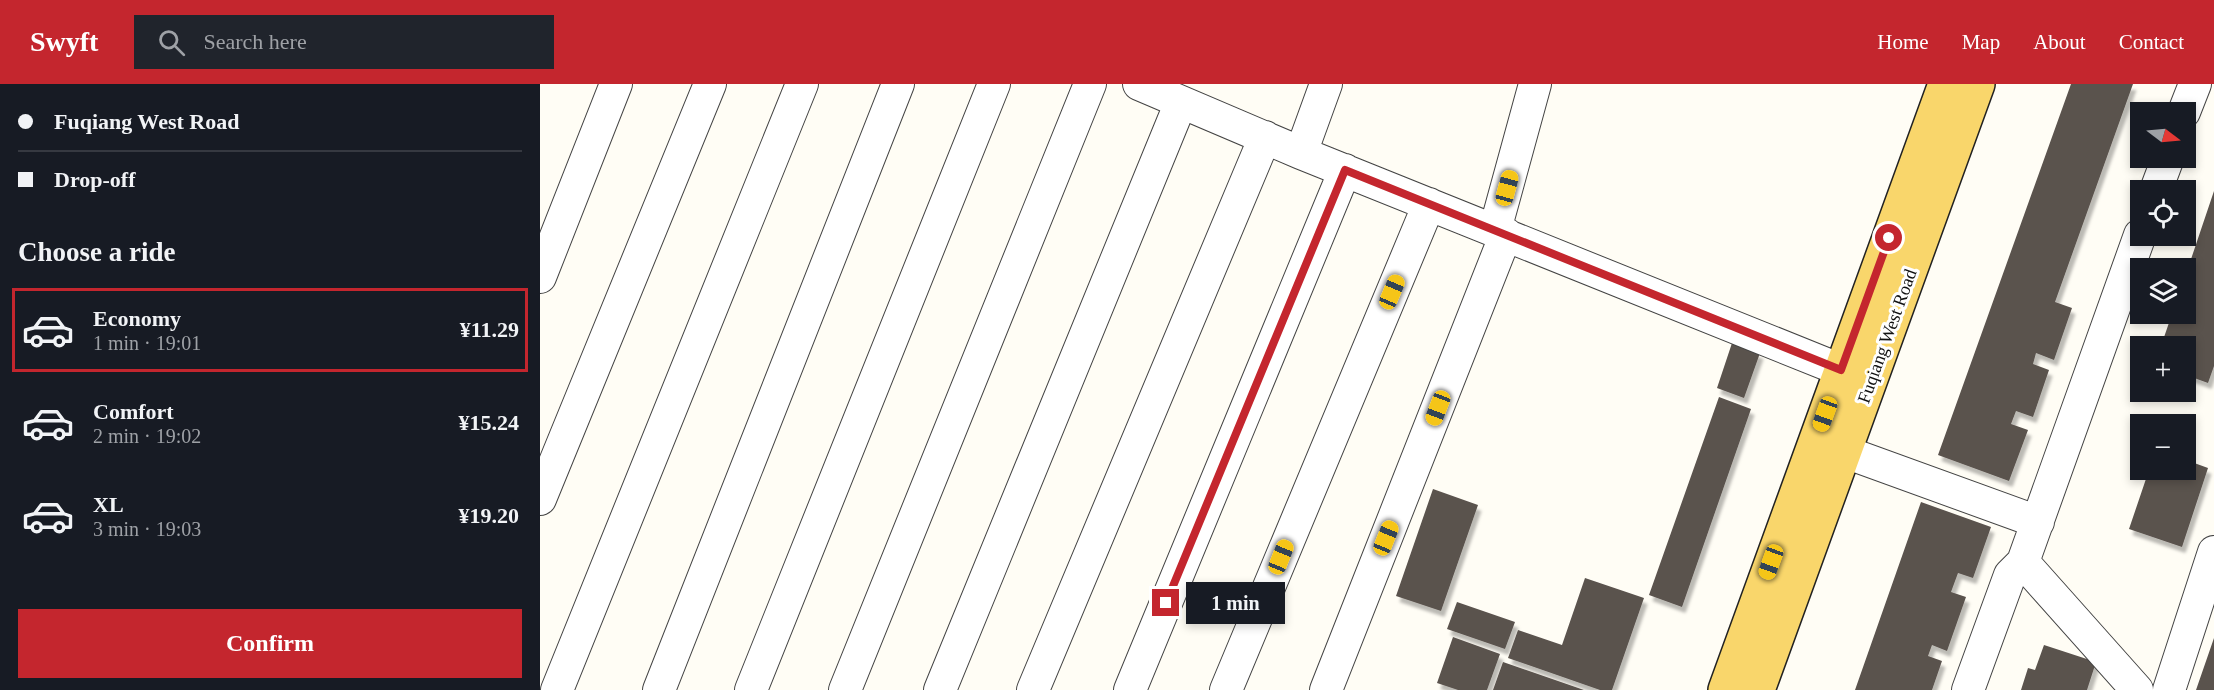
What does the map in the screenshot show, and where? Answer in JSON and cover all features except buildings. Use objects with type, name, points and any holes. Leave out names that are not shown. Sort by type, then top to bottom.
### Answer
[{"type":"main road","name":"Fuqiang West Road","points":[[1725,690],[1944,84]]},
{"type":"main road","name":"Fuqiang West Road","points":[[1758,690],[1978,84]]},
{"type":"street","points":[[540,277],[616,84]]},
{"type":"street","points":[[540,499],[710,84]]},
{"type":"street","points":[[557,690],[802,84]]},
{"type":"street","points":[[659,690],[898,84]]},
{"type":"street","points":[[751,690],[994,84]]},
{"type":"street","points":[[846,690],[1090,84]]},
{"type":"street","points":[[1139,84],[1301,153],[1841,370]]},
{"type":"street","points":[[1301,153],[1326,84]]},
{"type":"street","points":[[1326,690],[1501,232],[1535,84]]},
{"type":"street","points":[[2188,102],[2195,84]]},
{"type":"street","points":[[940,690],[1181,102]]},
{"type":"street","points":[[1033,690],[1265,137]]},
{"type":"street","points":[[1130,690],[1345,170]]},
{"type":"street","points":[[1226,690],[1429,204]]},
{"type":"street","points":[[1968,690],[2010,575],[2022,562],[2038,522],[2136,246]]},
{"type":"street","points":[[1845,452],[2038,522]]},
{"type":"street","points":[[2169,690],[2214,552]]},
{"type":"street","points":[[2022,562],[2136,690]]},
{"type":"route","points":[[1166,603],[1345,170],[1841,370],[1889,238]]}]
